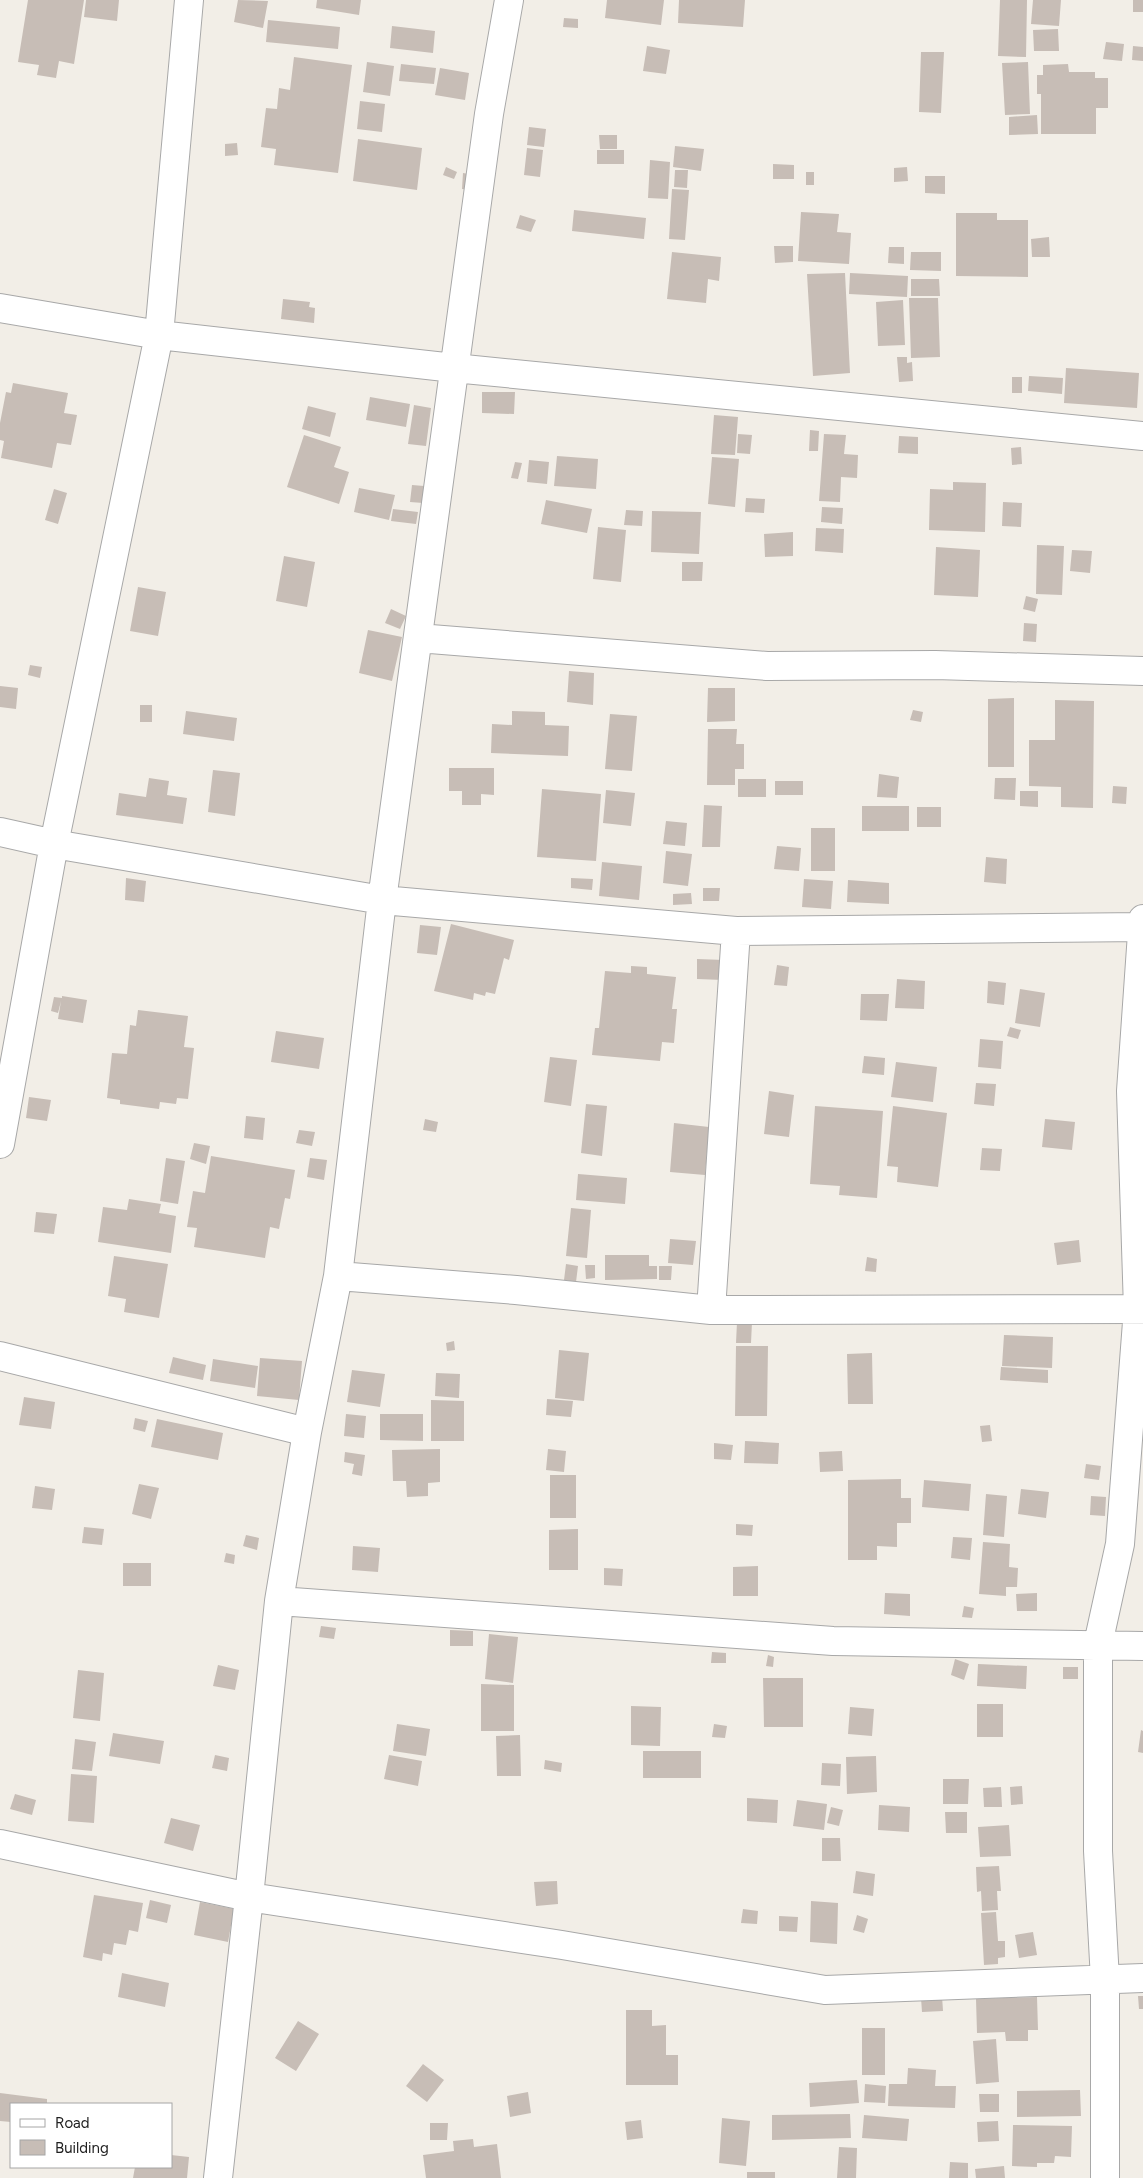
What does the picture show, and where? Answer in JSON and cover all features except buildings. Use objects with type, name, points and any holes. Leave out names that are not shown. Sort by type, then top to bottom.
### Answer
[{"type":"street","points":[[0,1144],[54,844],[159,335],[189,0]]},
{"type":"street","points":[[218,2178],[279,1601],[307,1432],[338,1276],[382,900],[489,114],[509,0]]},
{"type":"street","points":[[0,308],[159,335],[454,368],[1143,436]]},
{"type":"street","points":[[418,638],[767,666],[935,666],[1143,671]]},
{"type":"street","points":[[0,832],[54,844],[382,900],[736,931],[1143,927]]},
{"type":"street","points":[[1105,2178],[1105,1980],[1098,1851],[1098,1644],[1120,1544],[1140,1309],[1132,1091],[1143,919]]},
{"type":"street","points":[[711,1310],[736,931]]},
{"type":"street","points":[[338,1276],[516,1290],[711,1310],[1140,1309]]},
{"type":"street","points":[[0,1356],[307,1432]]},
{"type":"street","points":[[279,1601],[833,1641],[1143,1646]]},
{"type":"street","points":[[0,1844],[249,1897],[562,1945],[825,1990],[1143,1978]]}]
